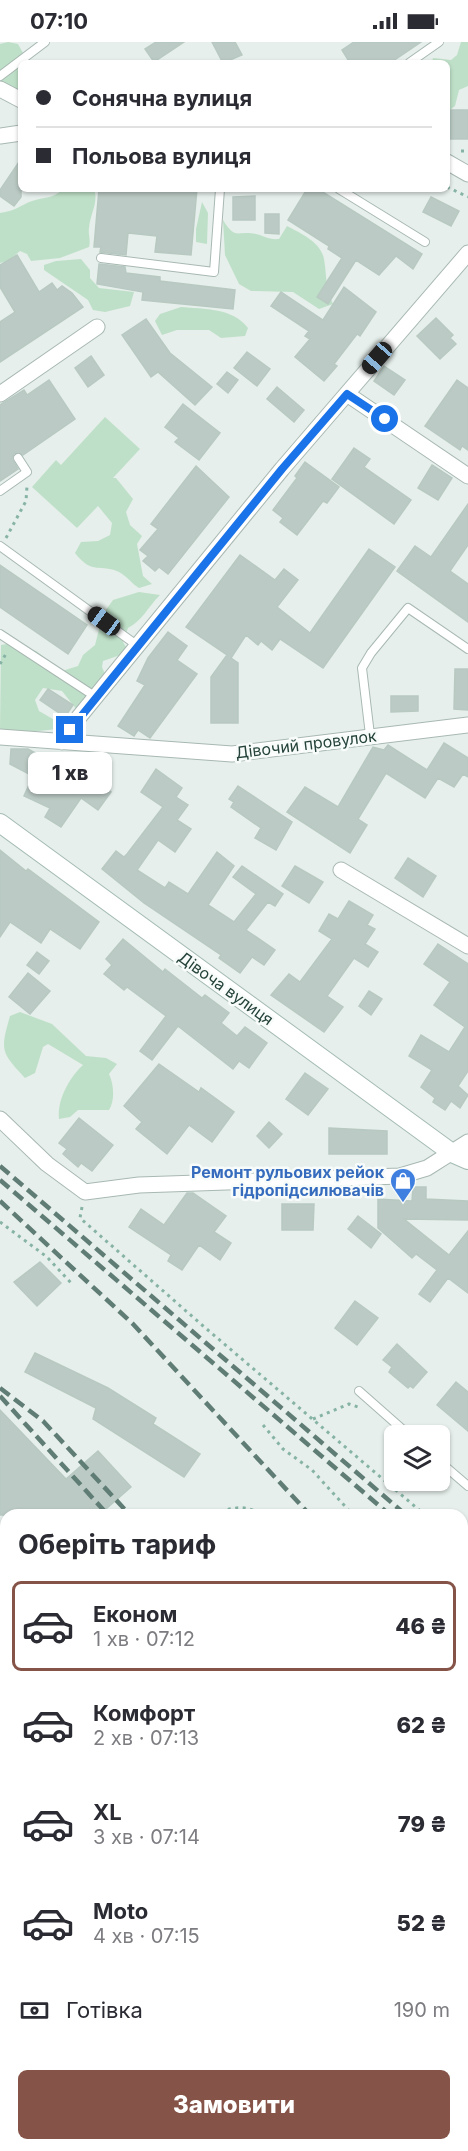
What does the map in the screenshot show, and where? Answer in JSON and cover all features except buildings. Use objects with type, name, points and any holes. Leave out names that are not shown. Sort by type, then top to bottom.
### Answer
[{"type":"main road","name":"Дівоча вулиця","points":[[0,823],[460,1157]]},
{"type":"street","points":[[0,89],[18,98]]},
{"type":"street","points":[[0,136],[18,133]]},
{"type":"street","points":[[450,164],[468,174]]},
{"type":"street","points":[[62,742],[282,469],[468,253]]},
{"type":"street","points":[[0,394],[97,327]]},
{"type":"street","points":[[347,394],[468,476]]},
{"type":"street","name":"Дівочий провулок","points":[[0,737],[232,754],[468,724]]},
{"type":"street","points":[[341,870],[468,946]]},
{"type":"street","points":[[0,1119],[48,1164],[86,1192],[139,1185],[400,1176],[460,1157],[468,1142]]},
{"type":"lane","points":[[21,60],[45,42]]},
{"type":"lane","points":[[413,60],[439,42]]},
{"type":"lane","points":[[0,76],[18,62]]},
{"type":"lane","points":[[101,258],[214,273],[220,192]]},
{"type":"lane","points":[[344,192],[425,242]]},
{"type":"lane","points":[[0,491],[27,472],[18,458]]},
{"type":"lane","points":[[1,547],[138,646]]},
{"type":"lane","points":[[370,735],[362,668],[371,653],[408,608],[468,649]]},
{"type":"lane","points":[[0,634],[96,697]]},
{"type":"lane","points":[[359,1391],[397,1425]]},
{"type":"lane","points":[[450,1471],[468,1486]]},
{"type":"path","points":[[450,188],[468,197]]},
{"type":"path","points":[[1,547],[26,501],[27,472]]},
{"type":"path","points":[[86,1192],[80,1218],[418,1509]]},
{"type":"path","points":[[0,1222],[47,1257],[72,1284]]},
{"type":"path","points":[[128,1269],[133,1265]]},
{"type":"path","points":[[313,1419],[349,1404],[388,1417]]},
{"type":"path","points":[[263,1425],[283,1449],[312,1470],[348,1509]]},
{"type":"green space","points":[[8,42],[18,44],[27,60],[18,60],[18,90],[0,84],[0,44]]},
{"type":"green space","points":[[461,42],[468,42],[468,86],[459,90],[455,106],[450,110],[450,60],[433,60],[433,58],[451,60],[457,55]]},
{"type":"green space","points":[[59,192],[95,192],[89,228],[89,247],[60,258],[31,261],[27,254],[20,251],[8,261],[0,263],[0,213]]},
{"type":"green space","points":[[202,202],[208,213],[207,244],[196,242],[196,229]]},
{"type":"green space","points":[[223,220],[234,233],[250,233],[279,239],[287,226],[309,239],[322,253],[327,287],[333,304],[319,309],[293,292],[251,291],[239,284],[225,255]]},
{"type":"green space","points":[[81,259],[90,270],[90,278],[99,288],[134,292],[130,306],[105,312],[93,310],[88,300],[44,270],[44,265],[56,261]]},
{"type":"green space","points":[[181,307],[227,313],[242,321],[248,328],[245,336],[221,338],[209,330],[177,330],[162,335],[155,321],[160,314]]},
{"type":"green space","points":[[105,417],[140,449],[113,478],[116,478],[133,499],[126,512],[130,525],[142,536],[137,544],[143,576],[152,584],[139,588],[119,572],[92,567],[75,553],[81,542],[98,541],[110,535],[112,523],[98,506],[77,528],[32,487],[56,460],[61,465]]},
{"type":"green space","points":[[139,592],[160,595],[141,618],[128,628],[123,642],[129,652],[103,661],[102,667],[107,679],[77,710],[62,691],[43,688],[35,700],[39,711],[58,722],[57,729],[29,732],[0,729],[1,645],[18,642],[36,651],[62,671],[78,666],[83,655],[95,645],[103,614],[113,600]]},
{"type":"green space","points":[[20,1012],[52,1024],[86,1056],[106,1058],[117,1064],[109,1074],[113,1092],[109,1110],[78,1110],[70,1117],[59,1119],[60,1104],[65,1090],[83,1065],[48,1044],[43,1047],[35,1073],[25,1078],[7,1056],[4,1044],[10,1016]]},
{"type":"railway","points":[[0,1166],[399,1509]]},
{"type":"railway","points":[[0,1180],[383,1509]]},
{"type":"railway","points":[[0,1201],[133,1324],[304,1509]]},
{"type":"railway","points":[[0,1388],[43,1421],[124,1509]]},
{"type":"railway","points":[[0,1396],[103,1509]]},
{"type":"place","name":"Ремонт рульових рейок гідропідсилювачів","points":[[403,1204]]},
{"type":"route","points":[[70,730],[282,469],[347,394],[385,419]]}]
